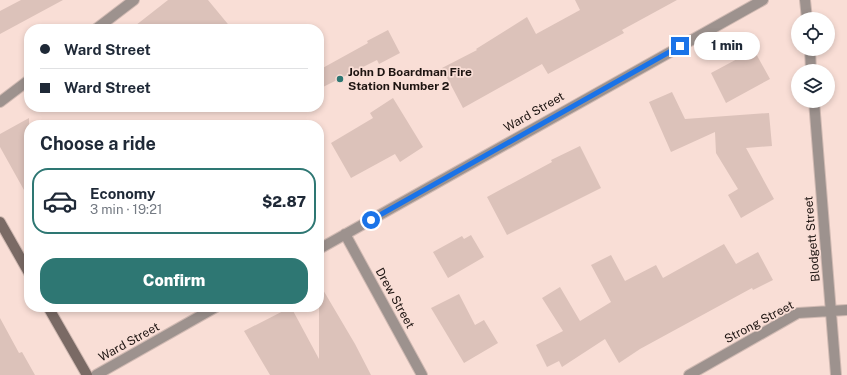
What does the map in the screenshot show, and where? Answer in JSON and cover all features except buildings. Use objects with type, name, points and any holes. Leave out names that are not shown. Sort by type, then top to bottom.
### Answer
[{"type":"main road","points":[[0,222],[24,264]]},
{"type":"main road","points":[[51,312],[87,375]]},
{"type":"street","points":[[103,24],[134,0]]},
{"type":"street","name":"Ward Street","points":[[324,246],[763,0]]},
{"type":"street","points":[[805,0],[806,12]]},
{"type":"street","points":[[0,102],[24,84]]},
{"type":"street","name":"Blodgett Street","points":[[815,108],[836,375]]},
{"type":"street","name":"Drew Street","points":[[345,234],[422,375]]},
{"type":"street","name":"Strong Street","points":[[689,375],[798,314],[847,310]]},
{"type":"street","name":"Ward Street","points":[[96,375],[207,312]]},
{"type":"place","name":"John D Boardman Fire Station Number 2","points":[[340,79]]},
{"type":"route","points":[[371,220],[680,46]]}]
